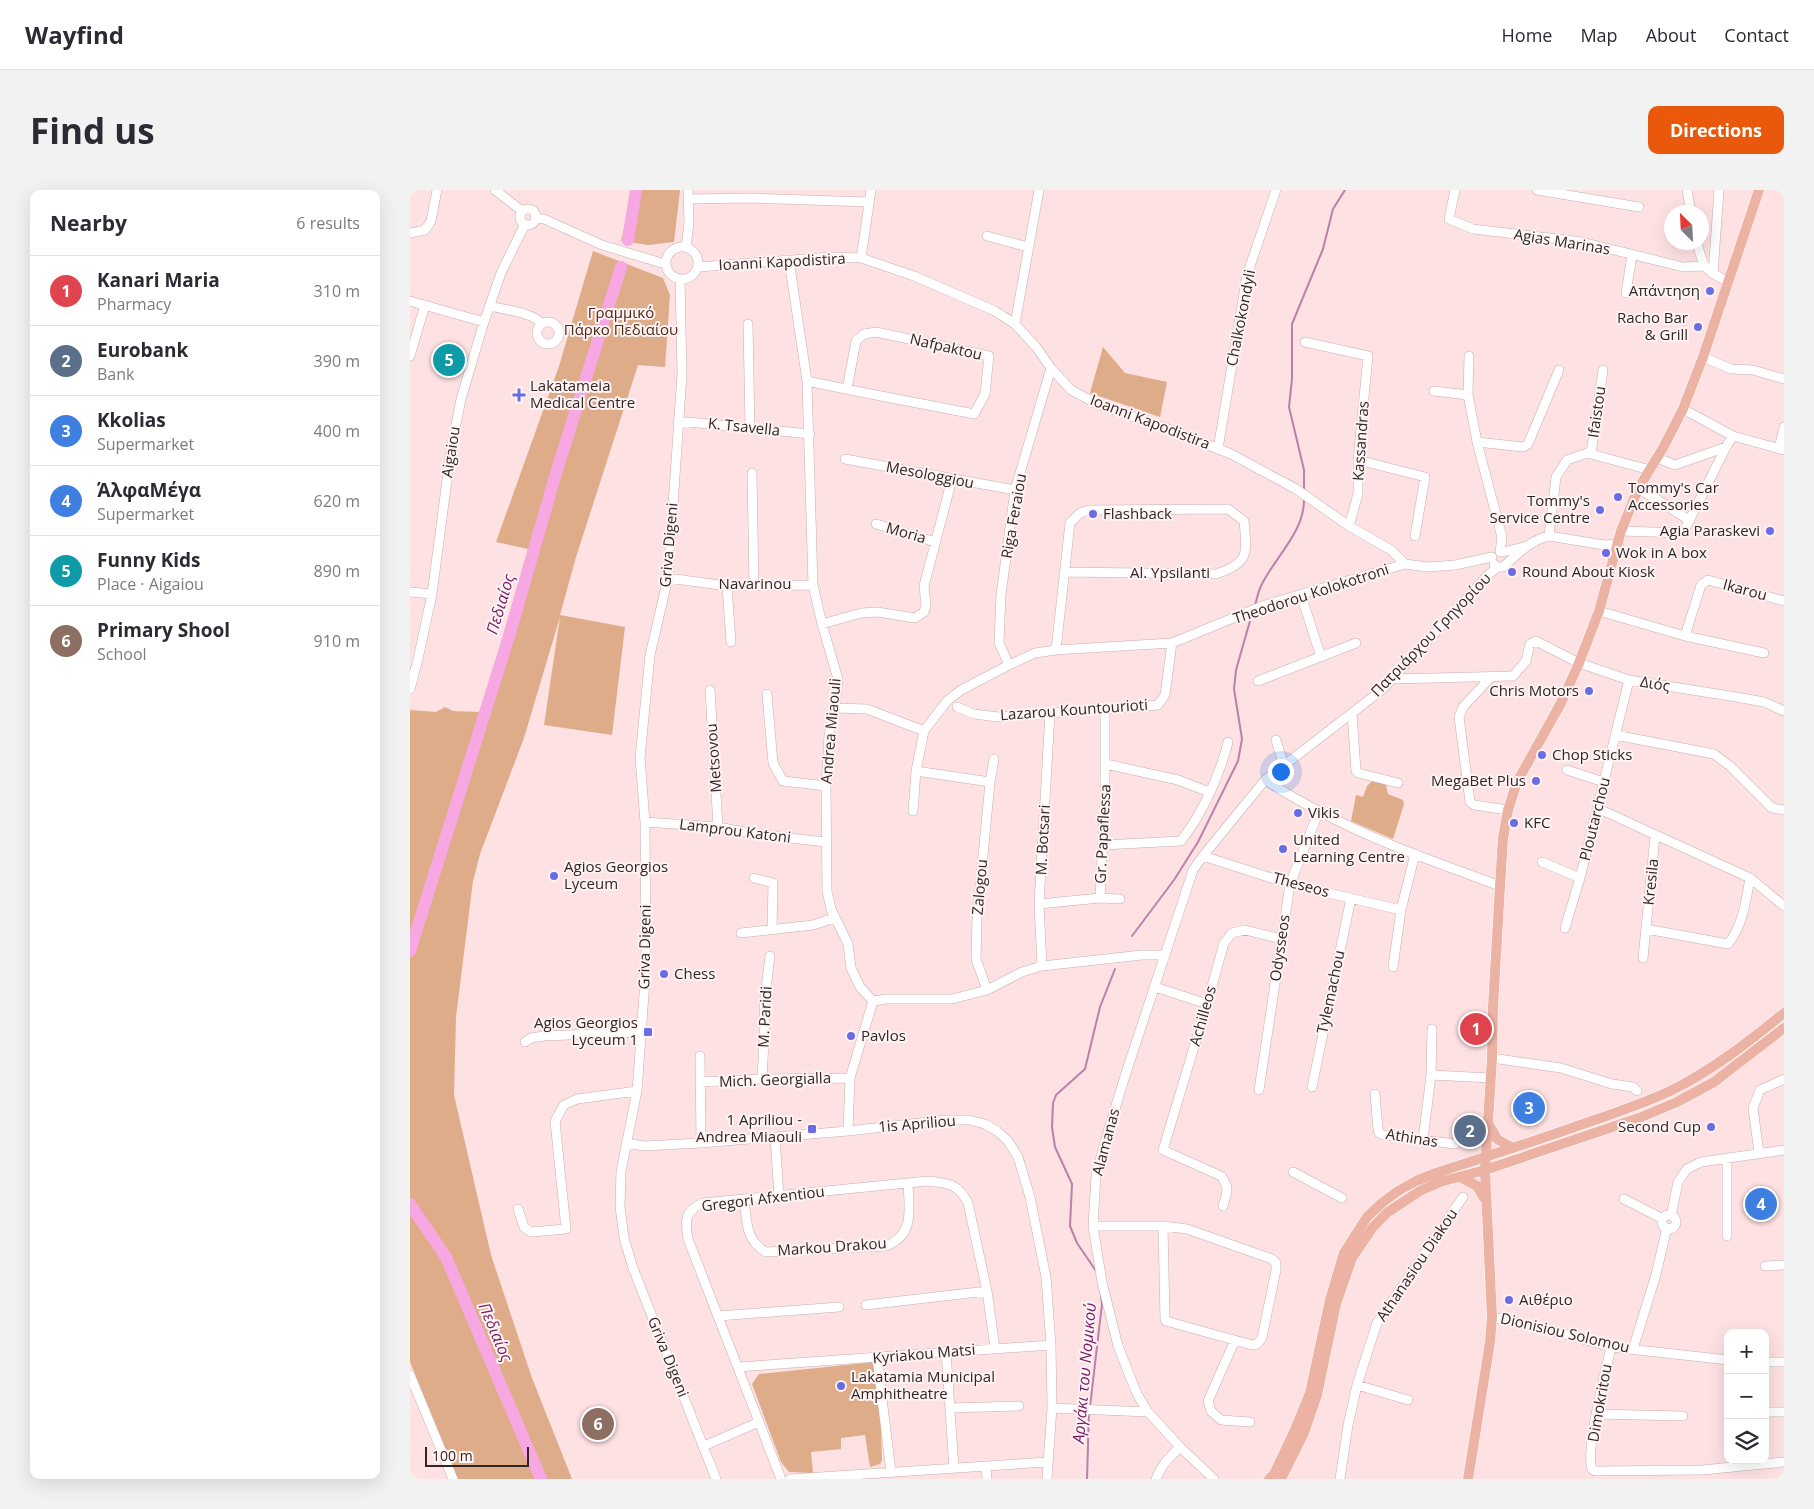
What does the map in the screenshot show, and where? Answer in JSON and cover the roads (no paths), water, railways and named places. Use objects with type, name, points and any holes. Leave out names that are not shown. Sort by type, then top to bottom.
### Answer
[{"type":"main road","points":[[1468,1479],[1490,1342],[1492,1317],[1485,1170],[1503,838],[1508,810],[1517,782],[1561,703],[1579,663],[1600,611],[1621,531],[1638,489],[1683,409],[1703,357],[1759,190]]},
{"type":"main road","points":[[1269,1479],[1274,1474],[1295,1430],[1310,1393],[1330,1300],[1344,1253],[1367,1217],[1383,1202],[1416,1180],[1635,1106],[1670,1091],[1756,1036],[1784,1013]]},
{"type":"main road","points":[[1281,1479],[1304,1433],[1316,1395],[1336,1304],[1352,1258],[1373,1227],[1388,1212],[1420,1191],[1440,1182],[1485,1170],[1639,1118],[1677,1102],[1714,1082],[1784,1028]]},
{"type":"main road","points":[[1488,1122],[1497,1140],[1513,1148]]},
{"type":"main road","points":[[1460,1177],[1478,1186],[1486,1201]]},
{"type":"street","points":[[410,233],[425,230],[431,221],[437,190]]},
{"type":"street","points":[[495,190],[522,211]]},
{"type":"street","points":[[861,258],[871,190]]},
{"type":"street","points":[[1015,324],[1039,190]]},
{"type":"street","name":"Chalkokondyli","points":[[1218,448],[1248,275],[1276,190]]},
{"type":"street","name":"Agias Marinas","points":[[1455,190],[1449,219],[1473,229],[1582,242],[1683,267],[1704,266]]},
{"type":"street","points":[[1537,190],[1639,207]]},
{"type":"street","points":[[1687,190],[1690,205]]},
{"type":"street","points":[[1713,274],[1719,190]]},
{"type":"street","points":[[686,247],[689,223],[688,194],[805,195],[868,202]]},
{"type":"street","points":[[532,210],[535,214],[532,223],[525,224],[520,218],[522,211],[532,210]]},
{"type":"street","points":[[535,218],[544,219],[602,245],[665,264]]},
{"type":"street","name":"Aigaiou","points":[[410,689],[432,594],[454,427],[484,322],[501,272],[525,224]]},
{"type":"street","points":[[987,236],[1028,247]]},
{"type":"street","points":[[686,247],[694,252],[697,257],[698,267],[692,276],[680,280],[669,274],[665,264],[668,254],[672,249],[686,247]]},
{"type":"street","points":[[1699,250],[1704,266],[1713,274],[1728,282]]},
{"type":"street","points":[[1626,293],[1632,254]]},
{"type":"street","name":"Ioanni Kapodistira","points":[[698,267],[831,257],[861,258],[920,278],[996,311],[1015,324],[1071,390],[1097,404],[1232,454],[1296,489],[1349,526],[1391,550],[1405,564]]},
{"type":"street","name":"Andrea Miaouli","points":[[790,260],[807,381],[813,585],[838,680],[835,708],[829,735],[826,786],[827,891],[830,909],[848,944],[851,968],[860,987],[873,1001]]},
{"type":"street","name":"Griva Digeni","points":[[680,280],[682,374],[668,578],[650,655],[640,758],[645,822],[646,967],[642,1032],[637,1091],[621,1171],[620,1206],[624,1238],[645,1301],[716,1479]]},
{"type":"street","points":[[410,301],[484,322]]},
{"type":"street","points":[[410,356],[425,305]]},
{"type":"street","points":[[490,306],[531,316],[538,319],[542,324]]},
{"type":"street","points":[[748,324],[750,428]]},
{"type":"street","name":"Nafpaktou","points":[[807,381],[847,389],[974,414],[985,394],[989,356],[876,332],[864,334],[856,340],[847,389]]},
{"type":"street","name":"Kassandras","points":[[1306,342],[1368,356],[1358,460],[1358,494],[1349,526]]},
{"type":"street","points":[[1469,356],[1468,395],[1477,442],[1502,538],[1502,552]]},
{"type":"street","points":[[1703,357],[1731,369],[1753,370],[1784,379]]},
{"type":"street","name":"Riga Feraiou","points":[[1009,665],[999,643],[1001,595],[1015,490],[1051,368]]},
{"type":"street","points":[[1477,442],[1522,447],[1528,444],[1559,370]]},
{"type":"street","name":"Ifaistou","points":[[1591,454],[1603,370]]},
{"type":"street","points":[[1434,391],[1468,395]]},
{"type":"street","points":[[1683,409],[1733,436],[1782,449],[1784,427]]},
{"type":"street","name":"K. Tsavella","points":[[678,421],[810,434]]},
{"type":"street","points":[[1621,531],[1683,533],[1733,436]]},
{"type":"street","points":[[1657,458],[1675,464],[1726,447]]},
{"type":"street","points":[[1548,536],[1556,477],[1567,460],[1587,453],[1650,470]]},
{"type":"street","name":"Mesologgiou","points":[[845,459],[1015,490]]},
{"type":"street","points":[[1358,460],[1425,478],[1415,536]]},
{"type":"street","points":[[752,473],[754,585]]},
{"type":"street","points":[[822,624],[861,613],[878,612],[915,618],[924,612],[926,605],[924,586],[952,479]]},
{"type":"street","points":[[1638,489],[1689,520]]},
{"type":"street","name":"Al. Ypsilanti","points":[[1228,509],[1244,521],[1246,544],[1243,560],[1232,569],[1216,574],[1064,572],[1070,523],[1080,513],[1089,510],[1228,509]]},
{"type":"street","name":"Moria","points":[[876,524],[935,542]]},
{"type":"street","points":[[1530,545],[1495,553],[1492,557],[1494,565],[1503,567],[1530,545],[1548,536],[1604,545],[1619,544]]},
{"type":"street","points":[[1502,552],[1507,556],[1507,562]]},
{"type":"street","name":"Theodorou Kolokotroni","points":[[924,731],[946,701],[961,690],[1035,653],[1172,643],[1265,605],[1405,564],[1428,567],[1455,565],[1492,557]]},
{"type":"street","name":"Πατριάρχου Γρηγορίου","points":[[1165,955],[1193,870],[1265,780],[1384,689],[1498,567]]},
{"type":"street","points":[[1056,650],[1064,572]]},
{"type":"street","name":"Navarinou","points":[[668,578],[727,586],[813,585]]},
{"type":"street","name":"Ikarou","points":[[1685,636],[1701,585],[1708,580],[1784,601]]},
{"type":"street","points":[[727,586],[731,642]]},
{"type":"street","points":[[410,592],[432,594]]},
{"type":"street","points":[[1300,595],[1321,656]]},
{"type":"street","points":[[1600,611],[1685,636],[1764,653]]},
{"type":"street","name":"Διός","points":[[1491,677],[1513,676],[1526,661],[1532,642],[1536,642],[1579,663],[1629,680],[1764,702],[1783,709]]},
{"type":"street","name":"Lazarou Kountourioti","points":[[957,707],[974,714],[998,717],[1158,705],[1164,695],[1172,643]]},
{"type":"street","points":[[1258,681],[1356,643]]},
{"type":"street","points":[[1392,679],[1491,677]]},
{"type":"street","points":[[1491,677],[1463,707],[1459,717],[1460,730],[1470,802],[1474,805],[1508,810]]},
{"type":"street","name":"Ploutarchou","points":[[1565,928],[1580,878],[1629,680]]},
{"type":"street","name":"Metsovou","points":[[710,690],[718,827]]},
{"type":"street","points":[[767,694],[773,763],[783,781],[826,786]]},
{"type":"street","points":[[835,708],[867,709],[924,731],[916,771],[913,811]]},
{"type":"street","name":"Gr. Papaflessa","points":[[1039,904],[1100,898],[1106,764],[1105,709]]},
{"type":"street","points":[[1352,712],[1356,771],[1398,783]]},
{"type":"street","name":"M. Botsari","points":[[1042,966],[1039,904],[1050,713]]},
{"type":"street","points":[[1615,735],[1714,754],[1730,766],[1772,808],[1784,810]]},
{"type":"street","points":[[1276,740],[1284,766]]},
{"type":"street","points":[[1103,844],[1181,841],[1193,826],[1224,760],[1228,742]]},
{"type":"street","name":"Zalogou","points":[[987,990],[976,959],[977,918],[990,782],[994,759]]},
{"type":"street","points":[[1106,764],[1178,780],[1209,792]]},
{"type":"street","points":[[1567,770],[1604,782]]},
{"type":"street","points":[[916,771],[990,782]]},
{"type":"street","points":[[1265,780],[1319,812],[1416,854],[1500,886]]},
{"type":"street","points":[[1597,808],[1750,878],[1784,906]]},
{"type":"street","name":"Odysseos","points":[[1259,1090],[1290,884],[1319,812]]},
{"type":"street","name":"Lamprou Katoni","points":[[645,822],[718,827],[826,842]]},
{"type":"street","name":"Kresila","points":[[1643,958],[1655,836]]},
{"type":"street","points":[[1393,967],[1401,910],[1416,854]]},
{"type":"street","name":"Theseos","points":[[1203,856],[1290,884],[1401,910]]},
{"type":"street","points":[[1542,862],[1580,878]]},
{"type":"street","points":[[754,878],[774,883],[772,930]]},
{"type":"street","points":[[1646,929],[1728,944],[1736,934],[1741,920],[1750,878]]},
{"type":"street","points":[[1100,898],[1120,899]]},
{"type":"street","name":"Tylemachou","points":[[1312,1086],[1351,898]]},
{"type":"street","points":[[740,933],[812,925],[834,918]]},
{"type":"street","name":"Achilleos","points":[[1223,1206],[1227,1184],[1221,1176],[1163,1150],[1224,943],[1232,933],[1245,930],[1282,939]]},
{"type":"street","points":[[848,1131],[850,1078],[873,1001],[887,999],[952,999],[987,990],[1022,972],[1042,966],[1142,955],[1165,955]]},
{"type":"street","name":"Alamanas","points":[[1165,955],[1125,1076],[1096,1176],[1093,1226],[1102,1282],[1118,1346],[1136,1394],[1148,1412],[1180,1447],[1214,1479]]},
{"type":"street","name":"M. Paridi","points":[[762,1079],[764,1005],[770,956]]},
{"type":"street","points":[[1155,988],[1207,1004]]},
{"type":"street","points":[[1423,1140],[1431,1074],[1432,1029]]},
{"type":"street","points":[[525,1042],[531,1038],[544,1036],[642,1032]]},
{"type":"street","points":[[700,1056],[701,1143]]},
{"type":"street","points":[[1492,1058],[1561,1068],[1612,1084],[1633,1087],[1637,1091]]},
{"type":"street","points":[[1431,1074],[1491,1078]]},
{"type":"street","name":"Mich. Georgialla","points":[[700,1082],[850,1078]]},
{"type":"street","points":[[1759,1153],[1753,1108],[1760,1090],[1784,1079]]},
{"type":"street","points":[[518,1209],[524,1227],[530,1232],[566,1228],[555,1121],[564,1105],[577,1099],[637,1091]]},
{"type":"street","name":"Athinas","points":[[1374,1094],[1379,1133],[1455,1144]]},
{"type":"street","name":"1is Apriliou","points":[[626,1143],[644,1146],[701,1143],[848,1131],[947,1120],[969,1120],[991,1128],[1008,1141],[1018,1157],[1030,1197],[1046,1277],[1051,1345],[1052,1408],[1046,1479]]},
{"type":"street","points":[[775,1137],[779,1196]]},
{"type":"street","points":[[1667,1217],[1678,1182],[1687,1169],[1702,1162],[1784,1150]]},
{"type":"street","points":[[1727,1159],[1727,1236]]},
{"type":"street","points":[[1293,1172],[1342,1198]]},
{"type":"street","name":"Gregori Afxentiou","points":[[781,1479],[688,1239],[685,1224],[689,1212],[694,1207],[703,1203],[928,1181],[946,1182],[963,1193],[968,1203],[987,1291],[995,1348]]},
{"type":"street","name":"Markou Drakou","points":[[744,1199],[751,1239],[766,1252],[886,1246],[896,1242],[904,1232],[909,1220],[908,1184]]},
{"type":"street","name":"Athanasiou Diakou","points":[[1340,1479],[1348,1425],[1357,1385],[1377,1323],[1464,1198]]},
{"type":"street","points":[[1624,1199],[1675,1219],[1675,1224],[1671,1228],[1666,1228],[1656,1278],[1633,1349]]},
{"type":"street","points":[[1093,1226],[1163,1226],[1187,1229],[1272,1259],[1276,1263],[1276,1270],[1262,1338],[1257,1344],[1252,1345],[1170,1323],[1165,1318],[1163,1226]]},
{"type":"street","points":[[1766,1266],[1784,1265]]},
{"type":"street","points":[[866,1305],[987,1291]]},
{"type":"street","points":[[718,1316],[839,1307]]},
{"type":"street","name":"Dionisiou Solomou","points":[[1492,1317],[1550,1330],[1611,1347],[1724,1360]]},
{"type":"street","points":[[1235,1340],[1208,1401],[1211,1411],[1221,1420],[1250,1422]]},
{"type":"street","name":"Kyriakou Matsi","points":[[738,1368],[1051,1345]]},
{"type":"street","name":"Dimokritou","points":[[1611,1347],[1596,1414],[1590,1459],[1592,1469],[1601,1472],[1701,1474]]},
{"type":"street","points":[[946,1352],[954,1469]]},
{"type":"street","points":[[877,1358],[891,1472]]},
{"type":"street","points":[[1769,1362],[1784,1362]]},
{"type":"street","points":[[410,1375],[453,1479]]},
{"type":"street","points":[[1357,1385],[1408,1400]]},
{"type":"street","points":[[950,1408],[1019,1406]]},
{"type":"street","points":[[1052,1408],[1148,1412]]},
{"type":"street","points":[[1769,1412],[1784,1412]]},
{"type":"street","points":[[1596,1414],[1683,1416]]},
{"type":"street","points":[[704,1446],[759,1422]]},
{"type":"street","points":[[1156,1479],[1160,1468],[1180,1447]]},
{"type":"street","points":[[790,1479],[1047,1462]]},
{"type":"street","points":[[1769,1462],[1784,1462]]},
{"type":"street","points":[[1701,1474],[1750,1464]]},
{"type":"street","points":[[986,1466],[987,1479]]},
{"type":"waterway","name":"Πεδιαίος","points":[[628,240],[636,190]]},
{"type":"waterway","name":"Αργάκι του Νομικού","points":[[1304,490],[1304,470],[1289,407],[1292,379],[1292,324],[1323,249],[1333,209],[1345,190]]},
{"type":"waterway","name":"Πεδιαίος","points":[[410,951],[510,633],[556,473],[621,267]]},
{"type":"waterway","name":"Αργάκι του Νομικού","points":[[1255,605],[1260,588],[1294,534],[1303,512],[1304,500]]},
{"type":"waterway","name":"Αργάκι του Νομικού","points":[[1132,936],[1174,880],[1198,842],[1238,761],[1242,739],[1234,689],[1236,670],[1252,614]]},
{"type":"waterway","name":"Αργάκι του Νομικού","points":[[1096,1271],[1077,1243],[1070,1226],[1072,1184],[1055,1147],[1052,1127],[1053,1103],[1056,1095],[1085,1069],[1100,1007],[1115,969]]},
{"type":"waterway","name":"Πεδιαίος","points":[[410,1204],[446,1257],[541,1479]]},
{"type":"waterway","name":"Αργάκι του Νομικού","points":[[1090,1407],[1102,1304],[1101,1295]]},
{"type":"waterway","name":"Αργάκι του Νομικού","points":[[1087,1479],[1089,1411]]},
{"type":"place","name":"Απάντηση","points":[[1710,291]]},
{"type":"place","name":"Racho Bar & Grill","points":[[1698,327]]},
{"type":"place","name":"Funny Kids","points":[[449,360]]},
{"type":"place","name":"Lakatameia Medical Centre","points":[[519,395]]},
{"type":"place","name":"Tommy's Car Accessories","points":[[1618,497]]},
{"type":"place","name":"Tommy's Service Centre","points":[[1600,510]]},
{"type":"place","name":"Flashback","points":[[1093,514]]},
{"type":"place","name":"Agia Paraskevi","points":[[1770,531]]},
{"type":"place","name":"Wok in A box","points":[[1606,553]]},
{"type":"place","name":"Round About Kiosk","points":[[1512,572]]},
{"type":"place","name":"Chris Motors","points":[[1589,691]]},
{"type":"place","name":"Chop Sticks","points":[[1542,755]]},
{"type":"place","name":"MegaBet Plus","points":[[1536,781]]},
{"type":"place","name":"Vikis","points":[[1298,813]]},
{"type":"place","name":"KFC","points":[[1514,823]]},
{"type":"place","name":"United Learning Centre","points":[[1283,849]]},
{"type":"place","name":"Agios Georgios Lyceum","points":[[554,876]]},
{"type":"place","name":"Chess","points":[[664,974]]},
{"type":"place","name":"Kanari Maria","points":[[1476,1029]]},
{"type":"place","name":"Agios Georgios Lyceum 1","points":[[648,1032]]},
{"type":"place","name":"Pavlos","points":[[851,1036]]},
{"type":"place","name":"Kkolias","points":[[1529,1108]]},
{"type":"place","name":"Second Cup","points":[[1711,1127]]},
{"type":"place","name":"1 Apriliou - Andrea Miaouli","points":[[812,1129]]},
{"type":"place","name":"Eurobank","points":[[1470,1131]]},
{"type":"place","name":"ΆλφαΜέγα","points":[[1761,1204]]},
{"type":"place","name":"Αιθέριο","points":[[1509,1300]]},
{"type":"place","name":"Lakatamia Municipal Amphitheatre","points":[[841,1386]]},
{"type":"place","name":"Primary Shool","points":[[598,1424]]},
{"type":"park label","name":"Γραμμικό Πάρκο Πεδιαίου","points":[[621,322]]}]
